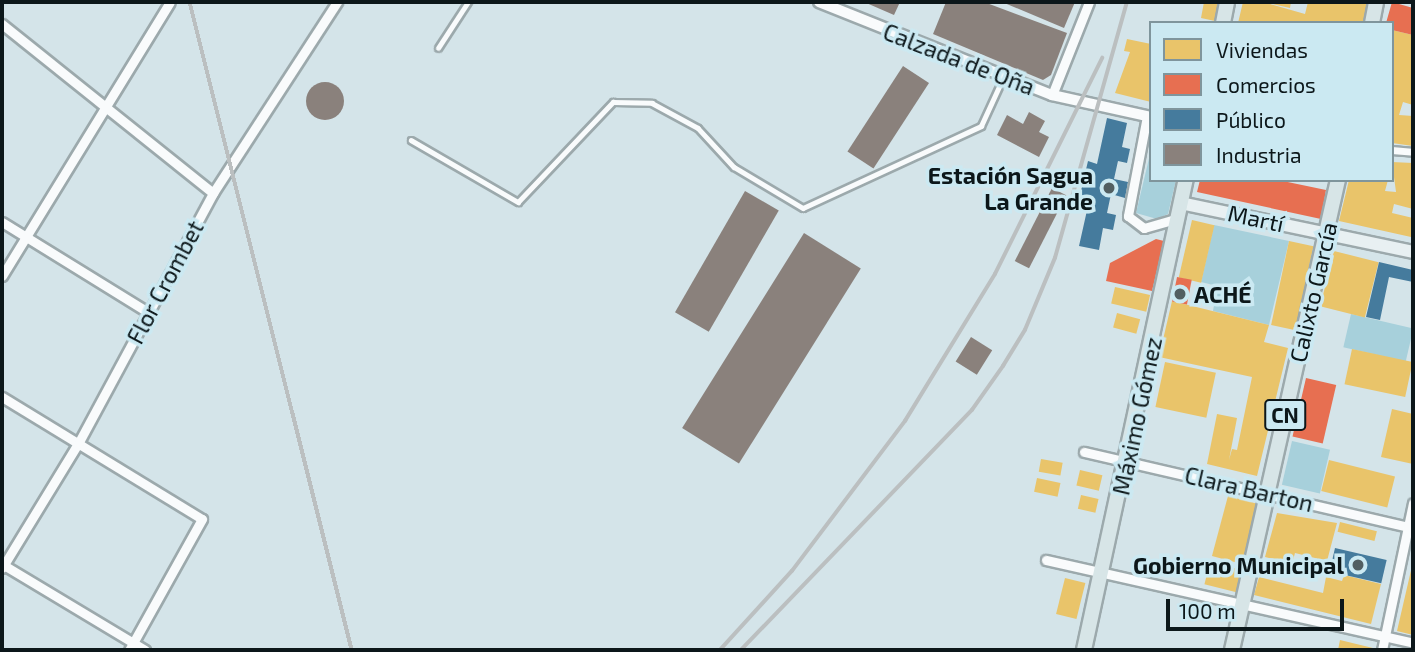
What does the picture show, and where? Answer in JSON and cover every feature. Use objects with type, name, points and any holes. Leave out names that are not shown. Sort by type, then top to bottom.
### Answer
[{"type":"main road","points":[[1223,21],[1227,2]]},
{"type":"main road","points":[[1372,21],[1376,2]]},
{"type":"main road","name":"Máximo Gómez","points":[[1084,650],[1128,462],[1186,182]]},
{"type":"main road","name":"Calixto García","points":[[1232,650],[1338,182]]},
{"type":"main road","name":"Martí","points":[[1179,210],[1202,207],[1413,252]]},
{"type":"street","points":[[2,276],[170,2]]},
{"type":"street","name":"Flor Crombet","points":[[2,566],[79,442],[213,193],[337,2]]},
{"type":"street","name":"Calzada de Oña","points":[[819,2],[1052,95],[1149,117]]},
{"type":"street","points":[[1052,95],[1089,2]]},
{"type":"street","points":[[2,24],[213,193]]},
{"type":"street","points":[[1149,117],[1127,205],[1135,224],[1154,226],[1174,238]]},
{"type":"street","points":[[1394,150],[1413,152]]},
{"type":"street","points":[[1154,226],[1179,210]]},
{"type":"street","points":[[2,222],[148,312]]},
{"type":"street","points":[[2,397],[202,519],[131,647]]},
{"type":"street","name":"Clara Barton","points":[[1084,452],[1411,527]]},
{"type":"street","points":[[1382,650],[1411,527],[1413,503]]},
{"type":"street","points":[[1046,560],[1413,643]]},
{"type":"street","points":[[2,566],[131,647],[145,650]]},
{"type":"lane","points":[[438,48],[468,2]]},
{"type":"lane","points":[[411,140],[518,202],[613,102],[652,103],[698,128],[734,167],[803,208],[981,126],[1004,77]]},
{"type":"shaded area","points":[[1149,158],[1149,182],[1176,182],[1168,214],[1157,219],[1136,213]]},
{"type":"shaded area","points":[[1214,225],[1289,241],[1269,325],[1213,311],[1217,286],[1201,282]]},
{"type":"shaded area","points":[[1351,314],[1413,328],[1406,362],[1343,347]]},
{"type":"shaded area","points":[[1292,441],[1330,450],[1320,494],[1282,485]]},
{"type":"building: Viviendas","points":[[1204,2],[1219,2],[1215,21],[1201,18]]},
{"type":"building: Viviendas","points":[[1243,2],[1263,2],[1305,14],[1308,2],[1368,2],[1364,21],[1238,21]]},
{"type":"building: Viviendas","points":[[1264,2],[1291,2],[1290,8]]},
{"type":"building: Viviendas","points":[[1394,30],[1413,35],[1413,105],[1403,102],[1399,115],[1413,116],[1413,146],[1394,143]]},
{"type":"building: Viviendas","points":[[1127,39],[1149,44],[1149,102],[1115,93],[1130,52],[1124,51]]},
{"type":"building: Viviendas","points":[[1394,162],[1413,163],[1413,209],[1394,204],[1392,213],[1413,218],[1411,237],[1339,221],[1349,182],[1387,182],[1385,191],[1396,192]]},
{"type":"building: Viviendas","points":[[1192,220],[1214,225],[1201,283],[1179,277]]},
{"type":"building: Viviendas","points":[[1289,241],[1313,246],[1296,330],[1271,325]]},
{"type":"building: Viviendas","points":[[1334,251],[1379,262],[1365,317],[1320,306]]},
{"type":"building: Viviendas","points":[[1115,287],[1150,295],[1146,312],[1111,304]]},
{"type":"building: Viviendas","points":[[1172,301],[1269,325],[1264,342],[1288,348],[1257,476],[1207,464],[1217,414],[1237,418],[1229,460],[1232,449],[1237,450],[1252,377],[1159,357]]},
{"type":"building: Viviendas","points":[[1117,313],[1140,319],[1136,334],[1113,327]]},
{"type":"building: Viviendas","points":[[1352,349],[1413,362],[1405,397],[1345,384]]},
{"type":"building: Viviendas","points":[[1165,362],[1216,373],[1206,418],[1155,407]]},
{"type":"building: Viviendas","points":[[1392,409],[1413,414],[1413,464],[1381,457]]},
{"type":"building: Viviendas","points":[[1041,459],[1063,463],[1060,476],[1039,472]]},
{"type":"building: Viviendas","points":[[1329,460],[1395,476],[1387,508],[1321,491]]},
{"type":"building: Viviendas","points":[[1080,470],[1102,475],[1099,491],[1076,486]]},
{"type":"building: Viviendas","points":[[1037,478],[1060,483],[1058,497],[1034,492]]},
{"type":"building: Viviendas","points":[[1081,495],[1099,499],[1095,513],[1078,509]]},
{"type":"building: Viviendas","points":[[1228,496],[1258,504],[1242,564],[1212,556]]},
{"type":"building: Viviendas","points":[[1277,513],[1337,523],[1327,561],[1295,553],[1292,564],[1265,557]]},
{"type":"building: Viviendas","points":[[1340,522],[1377,531],[1374,541],[1338,532]]},
{"type":"building: Viviendas","points":[[1210,562],[1242,570],[1236,592],[1204,584]]},
{"type":"building: Viviendas","points":[[1413,566],[1413,635],[1397,631]]},
{"type":"building: Viviendas","points":[[1344,575],[1381,584],[1371,624],[1254,595],[1259,577],[1323,593],[1326,577],[1342,581]]},
{"type":"building: Viviendas","points":[[1065,578],[1085,583],[1076,619],[1056,614]]},
{"type":"building: Viviendas","points":[[1340,640],[1377,649],[1377,650],[1338,650]]},
{"type":"building: Comercios","points":[[1392,2],[1413,8],[1413,35],[1394,30],[1394,21],[1387,21]]},
{"type":"building: Comercios","points":[[1200,182],[1288,182],[1326,190],[1321,219],[1197,192]]},
{"type":"building: Comercios","points":[[1156,239],[1164,241],[1152,291],[1106,281],[1110,263]]},
{"type":"building: Comercios","points":[[1177,277],[1192,280],[1187,304],[1172,302]]},
{"type":"building: Comercios","points":[[1306,378],[1336,385],[1323,443],[1293,436]]},
{"type":"building: Público","name":"Estación Sagua La Grande","points":[[1107,118],[1127,123],[1122,147],[1130,149],[1127,163],[1118,161],[1114,179],[1128,182],[1125,198],[1111,194],[1107,213],[1116,215],[1113,230],[1103,228],[1099,250],[1079,246],[1090,197],[1080,195],[1088,161],[1097,164]]},
{"type":"building: Público","points":[[1379,262],[1413,270],[1413,282],[1389,277],[1380,320],[1366,317]]},
{"type":"building: Público","name":"Gobierno Municipal","points":[[1335,548],[1387,560],[1381,583],[1330,571]]},
{"type":"building: Industria","points":[[864,2],[900,2],[894,15]]},
{"type":"building: Industria","points":[[946,2],[984,2],[1067,33],[1051,75],[1043,80],[933,34]]},
{"type":"building: Industria","points":[[1002,2],[1075,2],[1064,28]]},
{"type":"building: Industria","points":[[903,66],[929,83],[873,168],[847,152]]},
{"type":"building: Industria","points":[[325,82],[339,87],[344,101],[339,115],[325,120],[311,115],[306,101],[311,87]]},
{"type":"building: Industria","points":[[1029,112],[1045,121],[1039,132],[1049,137],[1039,157],[997,135],[1007,115],[1023,124]]},
{"type":"building: Industria","points":[[1052,188],[1066,195],[1029,268],[1015,261]]},
{"type":"building: Industria","points":[[745,191],[779,210],[709,332],[675,312]]},
{"type":"building: Industria","points":[[804,233],[861,269],[739,464],[682,428]]},
{"type":"building: Industria","points":[[971,337],[992,350],[977,375],[956,362]]},
{"type":"railway","points":[[190,2],[352,650]]},
{"type":"railway","points":[[741,650],[972,410],[1025,330],[1055,258],[1127,2]]},
{"type":"railway","points":[[720,650],[792,571],[905,421],[995,274],[1102,58]]},
{"type":"place","name":"Estación Sagua La Grande","points":[[1109,188]]},
{"type":"place","name":"ACHÉ","points":[[1180,294]]},
{"type":"place","name":"Gobierno Municipal","points":[[1358,565]]}]
